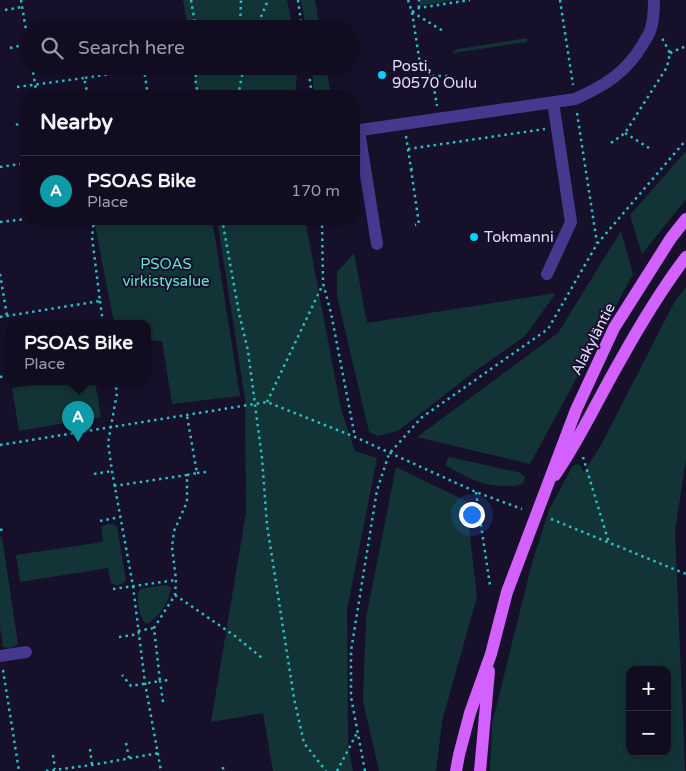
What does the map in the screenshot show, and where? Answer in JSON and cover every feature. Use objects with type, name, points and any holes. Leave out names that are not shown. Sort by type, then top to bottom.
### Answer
[{"type":"main road","name":"Alakyläntie","points":[[456,771],[470,713],[490,654],[507,592],[548,485],[558,452],[614,328],[671,238],[686,219]]},
{"type":"main road","name":"Alakyläntie","points":[[548,485],[568,456],[619,361],[652,306],[686,257]]},
{"type":"main road","name":"Alakyläntie","points":[[480,771],[490,654]]},
{"type":"street","points":[[360,130],[553,102],[574,94],[600,88],[616,78],[640,50],[650,31],[654,0]]},
{"type":"street","points":[[547,274],[571,222],[553,102]]},
{"type":"street","points":[[360,153],[377,244]]},
{"type":"street","points":[[0,656],[26,652]]},
{"type":"path","points":[[20,0],[24,20]]},
{"type":"path","points":[[191,0],[194,20]]},
{"type":"path","points":[[240,20],[241,0]]},
{"type":"path","points":[[260,20],[268,0]]},
{"type":"path","points":[[298,0],[301,20]]},
{"type":"path","points":[[408,0],[412,12],[422,77]]},
{"type":"path","points":[[419,0],[419,8]]},
{"type":"path","points":[[412,12],[419,8],[470,0]]},
{"type":"path","points":[[560,0],[597,244]]},
{"type":"path","points":[[5,10],[22,7]]},
{"type":"path","points":[[412,12],[444,31]]},
{"type":"path","points":[[611,143],[625,133],[667,67],[670,53],[659,33]]},
{"type":"path","points":[[670,53],[686,46]]},
{"type":"path","points":[[10,48],[20,47]]},
{"type":"path","points":[[34,75],[36,90]]},
{"type":"path","points":[[17,87],[102,75]]},
{"type":"path","points":[[145,75],[147,90]]},
{"type":"path","points":[[196,75],[197,90]]},
{"type":"path","points":[[239,90],[242,75]]},
{"type":"path","points":[[309,75],[311,90]]},
{"type":"path","points":[[432,76],[438,110]]},
{"type":"path","points":[[415,78],[450,76]]},
{"type":"path","points":[[84,78],[87,90]]},
{"type":"path","points":[[408,150],[551,128],[557,120]]},
{"type":"path","points":[[16,125],[20,123]]},
{"type":"path","points":[[625,133],[649,148]]},
{"type":"path","points":[[405,134],[413,169],[413,183],[420,224],[415,225]]},
{"type":"path","points":[[365,771],[351,697],[350,651],[377,490],[389,454],[421,418],[548,329],[597,244],[686,140]]},
{"type":"path","points":[[0,167],[20,164]]},
{"type":"path","points":[[409,184],[413,183]]},
{"type":"path","points":[[0,222],[20,220]]},
{"type":"path","points":[[93,225],[92,237],[103,320]]},
{"type":"path","points":[[223,225],[248,351],[262,458],[274,576],[294,698],[304,742],[326,771]]},
{"type":"path","points":[[322,225],[323,283],[331,313],[355,437]]},
{"type":"path","points":[[0,275],[7,316]]},
{"type":"path","points":[[267,402],[323,283]]},
{"type":"path","points":[[0,317],[100,301]]},
{"type":"path","points":[[116,385],[117,394],[108,442],[114,486],[133,586],[145,683],[162,771]]},
{"type":"path","points":[[0,445],[267,402],[355,437],[476,492],[522,509]]},
{"type":"path","points":[[187,415],[196,473]]},
{"type":"path","points":[[582,454],[609,543]]},
{"type":"path","points":[[94,474],[112,471]]},
{"type":"path","points":[[114,486],[206,472]]},
{"type":"path","points":[[163,702],[154,628],[175,595],[176,580],[172,547],[174,531],[187,502],[187,475]]},
{"type":"path","points":[[476,492],[490,585]]},
{"type":"path","points":[[100,520],[120,517]]},
{"type":"path","points":[[551,519],[686,574]]},
{"type":"path","points":[[0,530],[6,529]]},
{"type":"path","points":[[113,589],[176,580]]},
{"type":"path","points":[[175,595],[235,636],[262,658]]},
{"type":"path","points":[[119,637],[154,628]]},
{"type":"path","points":[[0,656],[19,771]]},
{"type":"path","points":[[122,675],[131,686],[169,680]]},
{"type":"path","points":[[336,771],[358,732]]},
{"type":"path","points":[[126,743],[129,758]]},
{"type":"path","points":[[90,749],[92,765]]},
{"type":"path","points":[[46,771],[159,753]]},
{"type":"path","points":[[53,755],[55,769]]},
{"type":"path","points":[[78,767],[79,771]]},
{"type":"green space","points":[[183,0],[287,0],[291,20],[186,20]]},
{"type":"green space","points":[[301,0],[315,0],[318,20],[304,20]]},
{"type":"green space","points":[[420,0],[454,0],[420,6]]},
{"type":"green space","points":[[527,38],[527,42],[453,53],[453,51],[459,49]]},
{"type":"green space","points":[[194,75],[297,75],[296,90],[197,90]]},
{"type":"green space","points":[[313,75],[328,75],[330,90],[314,90]]},
{"type":"green space","points":[[686,151],[686,199],[642,254],[630,215]]},
{"type":"green space","name":"PSOAS virkistysalue","points":[[95,225],[213,225],[240,396],[172,404],[162,341],[151,340],[151,320],[113,320]]},
{"type":"green space","points":[[218,225],[306,225],[341,409],[355,451],[377,458],[347,610],[348,745],[353,771],[273,771],[263,713],[211,722],[246,513],[245,399]]},
{"type":"green space","points":[[621,231],[633,274],[530,464],[417,437],[558,333]]},
{"type":"green space","points":[[354,253],[367,323],[556,293],[525,336],[474,372],[398,431],[378,436],[369,432],[337,296],[337,272]]},
{"type":"green space","points":[[686,287],[686,459],[675,531],[685,771],[490,771],[492,724],[532,563],[549,510],[572,467],[576,464],[580,465],[584,472],[601,445],[675,301]]},
{"type":"green space","points":[[32,385],[96,385],[101,417],[19,431],[12,388]]},
{"type":"green space","points":[[449,457],[521,473],[525,477],[523,483],[516,486],[487,484],[473,480],[445,465]]},
{"type":"green space","points":[[396,467],[466,501],[477,597],[442,721],[436,771],[379,771],[363,701],[366,618]]},
{"type":"green space","points":[[113,524],[117,527],[126,580],[122,584],[116,585],[111,583],[108,568],[20,582],[16,555],[103,542],[101,527]]},
{"type":"green space","points":[[0,536],[2,537],[18,644],[9,648],[3,647],[0,627]]},
{"type":"green space","points":[[166,585],[171,587],[166,603],[160,613],[146,624],[141,617],[138,607],[140,589]]},
{"type":"place","name":"Posti, 90570 Oulu","points":[[382,75]]},
{"type":"place","name":"Tokmanni","points":[[474,237]]},
{"type":"place","name":"PSOAS Bike","points":[[78,442]]}]
